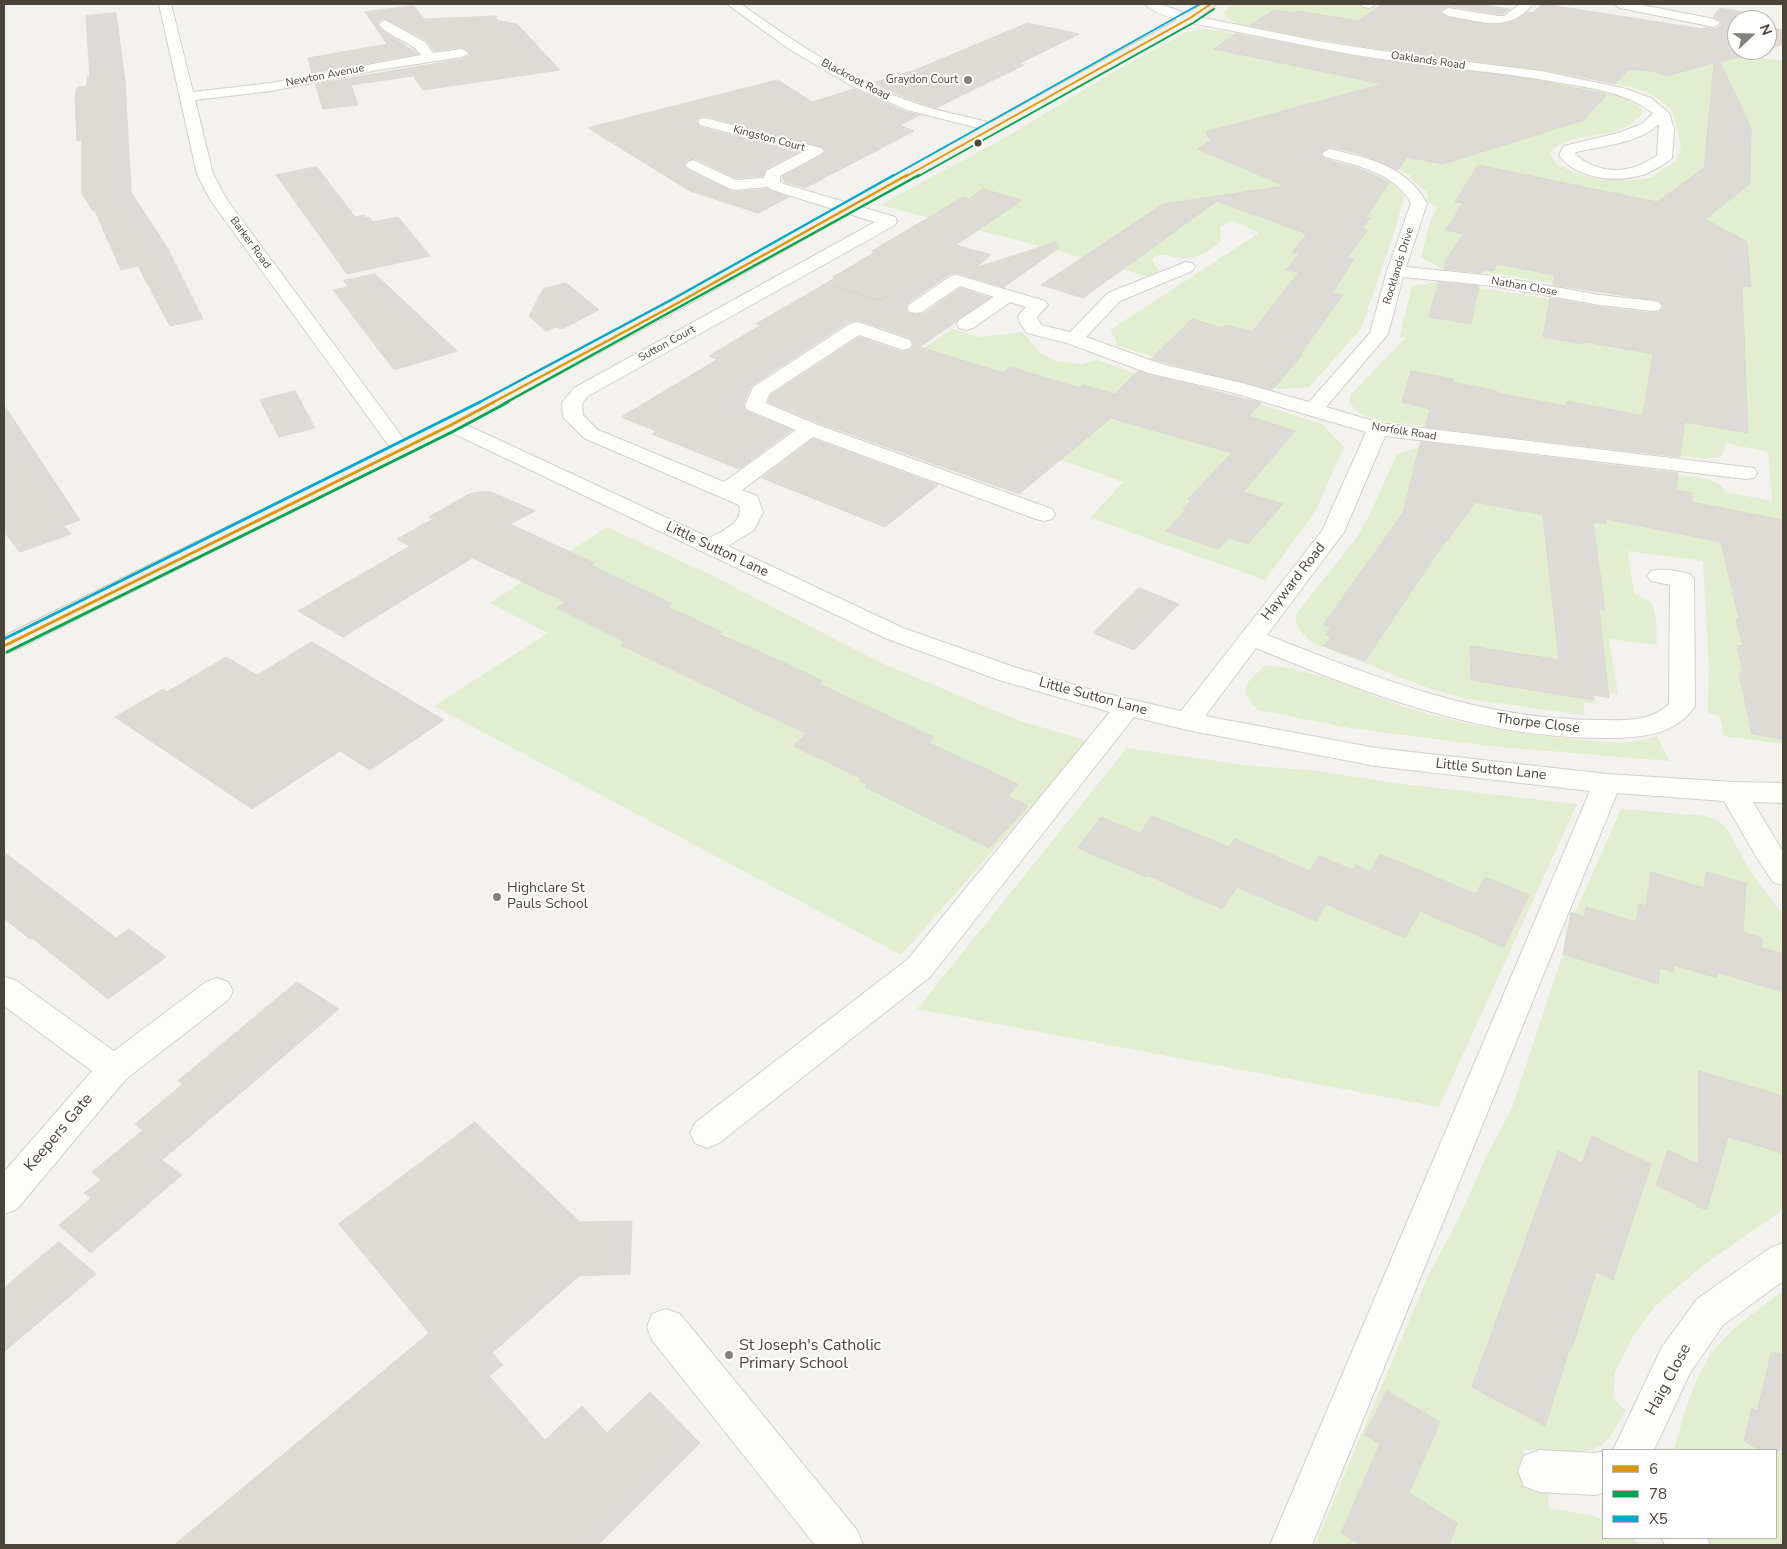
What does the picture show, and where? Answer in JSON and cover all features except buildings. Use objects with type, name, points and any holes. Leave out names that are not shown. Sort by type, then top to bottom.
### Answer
[{"type":"main road","points":[[6,640],[402,450],[450,425],[676,304],[990,127],[1187,11],[1208,5]]},
{"type":"street","name":"Barker Road","points":[[165,4],[205,174],[219,201],[402,450]]},
{"type":"street","name":"Blackroot Road","points":[[733,4],[822,63],[879,94],[942,116],[990,127]]},
{"type":"street","name":"Oaklands Road","points":[[1151,4],[1337,48],[1601,86],[1646,101],[1662,113]]},
{"type":"street","points":[[1448,12],[1499,20],[1508,19],[1527,4]]},
{"type":"street","points":[[1620,4],[1714,22]]},
{"type":"street","points":[[1669,12],[1689,4]]},
{"type":"street","points":[[385,24],[393,33],[417,42],[424,47],[429,58]]},
{"type":"street","name":"Newton Avenue","points":[[187,97],[271,87],[378,66],[462,53]]},
{"type":"street","points":[[1662,113],[1666,124],[1664,158],[1639,171],[1619,174],[1594,171],[1574,164],[1567,156],[1570,149],[1623,136],[1647,127],[1662,113]]},
{"type":"street","name":"Kingston Court","points":[[705,122],[816,151],[772,174],[772,182]]},
{"type":"street","name":"Rocklands Drive","points":[[1313,410],[1379,334],[1396,270],[1419,203],[1414,191],[1401,180],[1380,169],[1330,155]]},
{"type":"street","points":[[693,165],[734,185],[772,182],[778,187],[848,207]]},
{"type":"street","name":"Sutton Court","points":[[711,547],[746,525],[752,512],[749,501],[591,434],[573,417],[572,404],[581,392],[889,221],[848,207]]},
{"type":"street","points":[[1074,339],[1114,297],[1186,267]]},
{"type":"street","name":"Nathan Close","points":[[1396,270],[1494,281],[1600,300],[1653,307]]},
{"type":"street","points":[[916,308],[957,280],[1008,295]]},
{"type":"street","points":[[966,324],[1008,295]]},
{"type":"street","name":"Norfolk Road","points":[[1008,295],[1039,306],[1026,316],[1029,324],[1034,329],[1074,339],[1155,369],[1235,387],[1378,429],[1745,472]]},
{"type":"street","points":[[903,344],[857,328],[760,391],[756,406],[811,430],[1044,514]]},
{"type":"street","name":"Little Sutton Lane","points":[[450,425],[894,633],[1008,674],[1128,708],[1376,757],[1607,783],[1732,792],[1783,793]]},
{"type":"street","name":"Hayward Road","points":[[1187,721],[1333,532],[1378,429]]},
{"type":"street","points":[[726,491],[811,430]]},
{"type":"street","name":"Thorpe Close","points":[[1250,637],[1348,676],[1458,712],[1543,727],[1594,730],[1658,725],[1670,719],[1682,706],[1682,580],[1659,576]]},
{"type":"street","points":[[707,1134],[919,968],[1128,708]]},
{"type":"street","points":[[1291,1545],[1607,783]]},
{"type":"street","points":[[1732,792],[1783,874]]},
{"type":"street","points":[[4,989],[114,1069]]},
{"type":"street","name":"Keepers Gate","points":[[4,1198],[114,1069],[217,991]]},
{"type":"street","name":"Haig Close","points":[[1633,1449],[1676,1360],[1710,1312],[1783,1260]]},
{"type":"street","points":[[666,1327],[842,1545]]},
{"type":"street","points":[[1539,1471],[1595,1474],[1602,1472]]},
{"type":"path","points":[[794,273],[880,300],[896,291]]},
{"type":"green space","points":[[1234,4],[1356,4],[1727,54],[1727,60],[1783,61],[1783,744],[1724,736],[1719,715],[1708,713],[1709,668],[1703,561],[1628,551],[1634,594],[1643,597],[1649,602],[1655,613],[1657,645],[1609,639],[1618,694],[1609,693],[1610,698],[1594,695],[1595,704],[1583,702],[1585,715],[1467,699],[1428,688],[1313,643],[1300,630],[1296,619],[1296,614],[1357,537],[1369,516],[1397,454],[1423,447],[1708,479],[1721,485],[1726,492],[1772,501],[1768,452],[1726,443],[1722,456],[1706,459],[1382,421],[1359,412],[1349,401],[1351,394],[1406,338],[1400,336],[1412,286],[1438,282],[1473,287],[1619,310],[1648,322],[1679,301],[1595,291],[1498,274],[1440,268],[1421,257],[1431,219],[1438,207],[1428,203],[1427,192],[1409,178],[1412,176],[1387,164],[1325,142],[1302,161],[1358,168],[1373,173],[1386,179],[1404,197],[1394,233],[1360,330],[1309,387],[1280,389],[1162,360],[1116,345],[1116,340],[1110,330],[1259,233],[1232,220],[1220,227],[1221,241],[1200,255],[1188,258],[1164,255],[1154,256],[1152,260],[1158,270],[1156,274],[1149,277],[1048,248],[880,205],[1008,136],[1115,71],[1186,32],[1202,29],[1438,67],[1544,78],[1599,89],[1622,97],[1641,108],[1642,115],[1631,124],[1604,134],[1566,142],[1550,152],[1556,164],[1573,172],[1594,178],[1626,180],[1651,178],[1676,161],[1681,150],[1671,109],[1662,101],[1646,92],[1631,87],[1572,75],[1420,56],[1256,29],[1237,24],[1223,12]]},
{"type":"green space","points":[[953,329],[978,337],[1023,332],[1040,353],[1056,361],[1082,364],[1098,360],[1158,382],[1215,392],[1271,408],[1322,424],[1344,447],[1315,512],[1265,580],[1090,518],[1123,482],[1015,443],[881,375]]},
{"type":"green space","points":[[607,527],[713,576],[879,662],[1020,721],[1089,741],[901,955],[434,706],[548,633],[490,603]]},
{"type":"green space","points":[[1265,666],[1300,670],[1420,712],[1486,727],[1606,742],[1637,741],[1657,736],[1669,761],[1489,746],[1350,728],[1258,710],[1247,697],[1246,686]]},
{"type":"green space","points":[[1127,748],[1244,765],[1317,771],[1402,784],[1577,804],[1439,1107],[917,1009]]},
{"type":"green space","points":[[1621,809],[1706,816],[1718,821],[1728,830],[1748,868],[1783,915],[1783,1210],[1706,1263],[1655,1306],[1634,1335],[1615,1372],[1613,1399],[1626,1410],[1607,1440],[1599,1446],[1578,1452],[1523,1450],[1533,1492],[1548,1493],[1549,1508],[1595,1516],[1602,1520],[1602,1539],[1633,1539],[1641,1545],[1315,1545],[1428,1276],[1460,1216],[1485,1159],[1512,1108],[1563,954],[1566,933]]},
{"type":"green space","points":[[1783,1291],[1783,1545],[1710,1545],[1705,1539],[1777,1539],[1777,1449],[1674,1449],[1692,1391],[1709,1357],[1733,1330]]},
{"type":"transit line","name":"X5","points":[[4,639],[448,419],[673,299],[1200,4]]},
{"type":"transit line","name":"6","points":[[4,646],[451,425],[676,304],[1190,18],[1211,4]]},
{"type":"transit line","name":"78","points":[[7,652],[454,431],[679,309],[1193,23],[1214,9]]},
{"type":"place","name":"Graydon Court","points":[[968,80]]},
{"type":"place","name":"Highclare St Pauls School","points":[[497,897]]},
{"type":"place","name":"St Joseph's Catholic Primary School","points":[[729,1355]]}]
